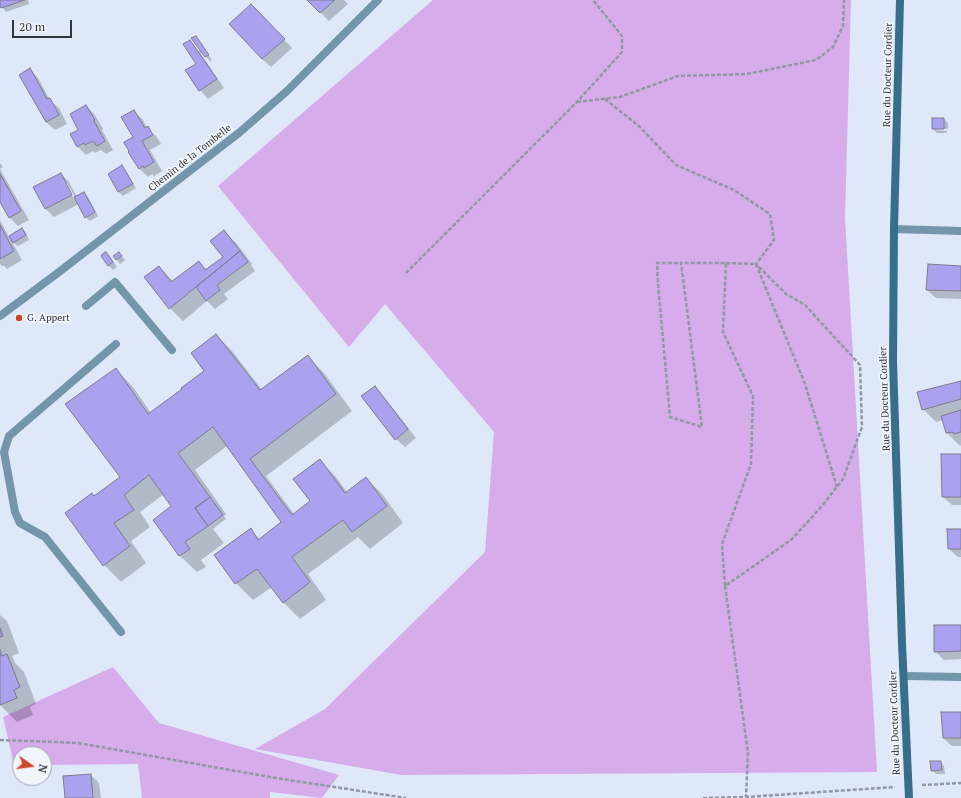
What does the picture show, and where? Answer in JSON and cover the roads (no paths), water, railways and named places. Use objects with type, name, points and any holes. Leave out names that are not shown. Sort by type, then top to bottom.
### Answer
[{"type":"street","name":"Chemin de la Tombelle","points":[[0,316],[240,132],[287,91],[378,0]]},
{"type":"street","name":"Rue du Docteur Cordier","points":[[900,0],[894,229],[893,360],[909,798]]},
{"type":"street","points":[[894,229],[961,231]]},
{"type":"street","points":[[86,306],[115,282],[172,350]]},
{"type":"street","points":[[116,344],[9,436],[4,452],[15,512],[20,522],[45,537],[121,632]]},
{"type":"street","points":[[904,676],[961,677]]},
{"type":"place","name":"G. Appert","points":[[19,318]]}]
